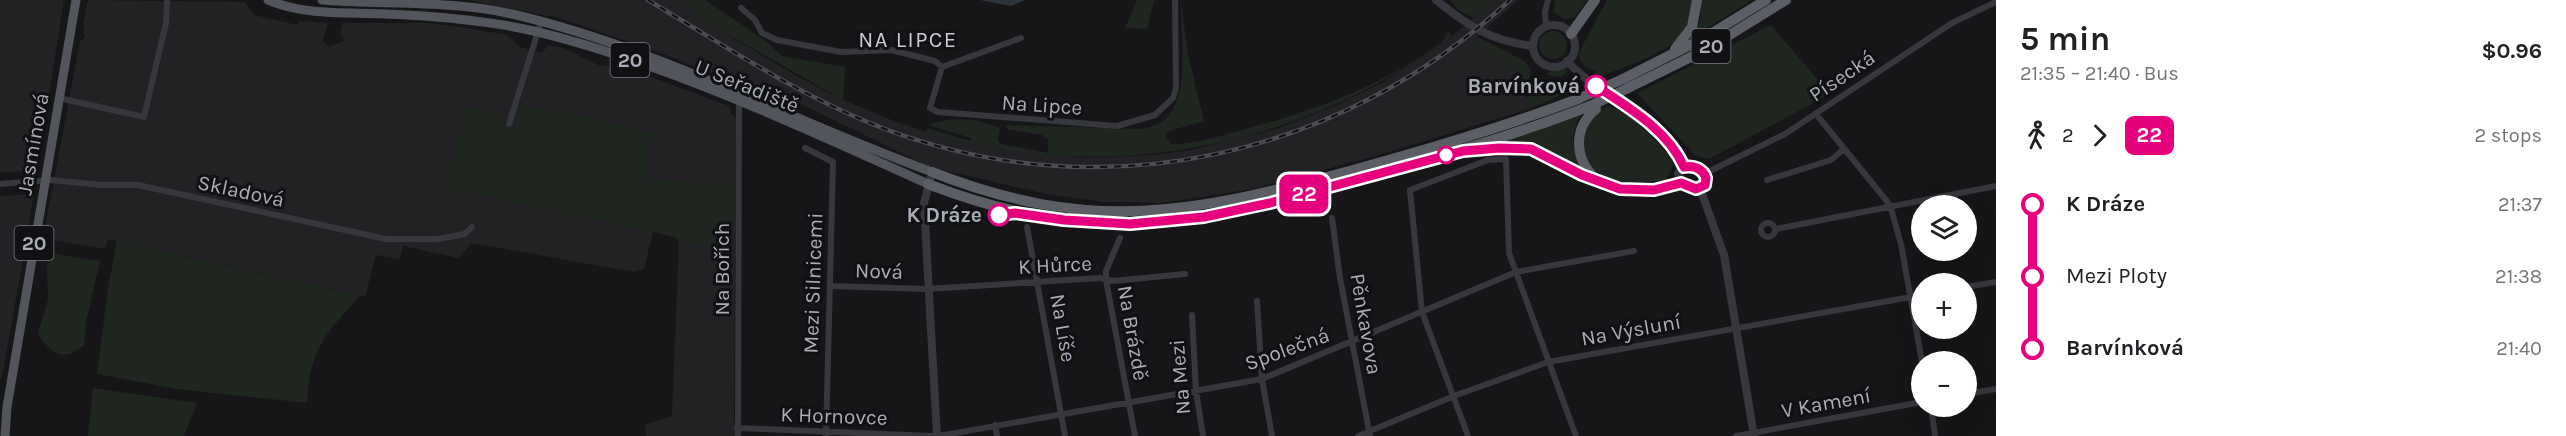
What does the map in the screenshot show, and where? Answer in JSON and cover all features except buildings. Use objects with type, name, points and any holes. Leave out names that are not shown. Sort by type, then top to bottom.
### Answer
[{"type":"highway","points":[[1571,34],[1595,0]]},
{"type":"highway","points":[[1661,61],[1689,33],[1696,15],[1697,0]]},
{"type":"highway","name":"20","points":[[1203,212],[1268,192],[1460,141],[1578,99],[1661,61],[1766,0]]},
{"type":"highway","name":"20","points":[[1203,212],[1270,203],[1463,151],[1593,107],[1707,49],[1786,0]]},
{"type":"highway","points":[[1593,107],[1582,126],[1578,147],[1586,168],[1603,183]]},
{"type":"highway","points":[[1463,151],[1499,148],[1531,149],[1603,183],[1641,191],[1681,183]]},
{"type":"highway","name":"U Seřadiště","points":[[932,172],[987,192],[1052,208],[1129,213],[1203,212]]},
{"type":"highway","name":"U Seřadiště","points":[[928,184],[974,202],[1046,218],[1130,224],[1203,212]]},
{"type":"main road","name":"Jasmínová","points":[[5,436],[7,407],[76,0]]},
{"type":"main road","name":"U Seřadiště","points":[[268,0],[288,7],[320,12],[447,17],[538,32],[629,60],[739,102],[928,184]]},
{"type":"main road","name":"U Seřadiště","points":[[322,0],[451,6],[510,14],[541,22],[674,64],[932,172]]},
{"type":"street","points":[[59,98],[144,117],[166,23],[167,0]]},
{"type":"street","name":"Na Lipce","points":[[942,67],[930,108],[938,112],[1117,126],[1140,122],[1165,109],[1176,88],[1175,0]]},
{"type":"street","points":[[1436,0],[1463,21],[1495,39],[1533,46]]},
{"type":"street","points":[[1546,26],[1545,12],[1548,0]]},
{"type":"street","name":"Písecká","points":[[1704,174],[1756,151],[1816,114],[1952,23],[1996,2]]},
{"type":"street","points":[[741,8],[756,20],[762,33],[777,40],[841,52],[891,50],[935,61],[942,67],[1021,38]]},
{"type":"street","points":[[509,124],[541,22]]},
{"type":"street","points":[[1546,26],[1560,26],[1571,34],[1574,52],[1567,62],[1557,66],[1545,65],[1536,57],[1533,46],[1537,34],[1546,26]]},
{"type":"street","points":[[1567,62],[1588,81],[1641,116],[1672,148],[1684,167]]},
{"type":"street","name":"Na Bořích","points":[[738,436],[739,102]]},
{"type":"street","points":[[1816,114],[1890,205],[1901,244],[1920,351]]},
{"type":"street","name":"Mezi Silnicemi","points":[[804,148],[833,162],[826,434]]},
{"type":"street","points":[[1767,180],[1831,160],[1844,148]]},
{"type":"street","points":[[1468,436],[1422,312],[1410,190],[1436,182],[1488,160],[1506,159],[1509,253],[1576,436]]},
{"type":"street","points":[[1684,167],[1694,167],[1704,174],[1706,182],[1700,188],[1690,188],[1681,183],[1678,173],[1684,167]]},
{"type":"street","points":[[932,172],[924,202],[927,289],[938,436]]},
{"type":"street","name":"Skladová","points":[[0,184],[45,181],[138,185],[386,239],[437,239],[465,234],[472,227]]},
{"type":"street","points":[[1776,229],[1996,186]]},
{"type":"street","points":[[1700,188],[1724,255],[1754,434]]},
{"type":"street","name":"Pěnkavova","points":[[1332,218],[1369,433]]},
{"type":"street","name":"Na Líše","points":[[1027,226],[1065,436]]},
{"type":"street","name":"Na Brázdě","points":[[1120,238],[1106,271],[1106,280],[1135,436]]},
{"type":"street","name":"Společná","points":[[938,436],[1262,379],[1516,272],[1634,250]]},
{"type":"street","name":"K Hůrce","points":[[927,289],[1185,274]]},
{"type":"street","points":[[1977,285],[1996,282]]},
{"type":"street","name":"Nová","points":[[830,286],[927,289]]},
{"type":"street","name":"Na Výsluní","points":[[1358,436],[1454,396],[1548,362],[1910,297]]},
{"type":"street","points":[[1257,301],[1262,379],[1272,436]]},
{"type":"street","name":"Na Mezi","points":[[1192,315],[1196,391],[1203,436]]},
{"type":"street","points":[[1977,392],[1996,389]]},
{"type":"street","name":"V Kamení","points":[[1736,436],[1911,404]]},
{"type":"street","points":[[1932,417],[1935,436]]},
{"type":"street","points":[[995,425],[997,436]]},
{"type":"street","name":"K Hornovce","points":[[737,428],[826,434],[931,436]]},
{"type":"shaded area","points":[[0,0],[64,0],[37,168],[33,171],[0,172]]},
{"type":"shaded area","points":[[88,0],[245,2],[254,15],[298,25],[299,21],[328,23],[323,41],[330,47],[343,41],[344,37],[340,36],[343,23],[429,23],[474,29],[507,35],[520,47],[542,53],[548,45],[561,47],[598,65],[627,68],[729,106],[731,114],[736,118],[734,420],[737,436],[646,436],[645,424],[672,416],[679,240],[676,237],[653,232],[644,269],[634,272],[472,243],[458,258],[403,246],[400,259],[376,255],[365,297],[108,239],[105,249],[43,238],[80,42],[85,37],[83,24]]},
{"type":"shaded area","points":[[468,0],[678,0],[708,23],[795,75],[843,100],[899,123],[954,140],[1003,150],[1083,158],[1155,155],[1191,150],[1276,129],[1330,108],[1384,82],[1451,37],[1495,0],[1518,0],[1473,41],[1520,72],[1529,109],[1372,157],[1252,189],[1163,203],[1102,202],[1042,193],[930,167],[795,101],[771,98],[658,52],[559,18]]},
{"type":"shaded area","points":[[678,0],[705,0],[766,41],[782,56],[845,67],[843,100],[708,23]]},
{"type":"shaded area","points":[[980,0],[1025,0],[1011,6]]},
{"type":"shaded area","points":[[1137,0],[1154,0],[1147,29],[1125,28]]},
{"type":"shaded area","points":[[1181,0],[1188,55],[1204,121],[1169,131],[1166,136],[1171,144],[1222,136],[1287,117],[1334,100],[1402,68],[1438,45],[1447,35],[1448,30],[1451,37],[1392,75],[1331,106],[1266,130],[1199,147],[1131,155],[1063,156],[994,148],[926,132],[927,128],[970,141],[971,138],[928,125],[955,119],[973,120],[1000,128],[998,140],[1001,144],[1048,153],[1048,139],[1042,135],[1007,129],[1006,125],[1142,129],[1156,125],[1172,111],[1181,82],[1183,47]]},
{"type":"shaded area","points":[[1450,0],[1495,0],[1474,18],[1458,10]]},
{"type":"shaded area","points":[[1555,0],[1587,0],[1574,18],[1564,19],[1554,12]]},
{"type":"shaded area","points":[[1607,0],[1694,0],[1687,28],[1681,37],[1648,58],[1603,76],[1583,65],[1578,54]]},
{"type":"shaded area","points":[[1701,0],[1752,0],[1691,38],[1700,20]]},
{"type":"shaded area","points":[[1771,25],[1830,94],[1709,159],[1696,156],[1637,93]]},
{"type":"shaded area","points":[[1553,31],[1563,35],[1567,45],[1563,55],[1553,59],[1543,55],[1539,45],[1543,35]]},
{"type":"shaded area","points":[[1478,37],[1526,62],[1531,71],[1529,79],[1523,86],[1520,72],[1473,41]]},
{"type":"shaded area","points":[[1563,68],[1568,70],[1562,77],[1547,75],[1551,70]]},
{"type":"shaded area","points":[[1562,80],[1579,88],[1529,109],[1526,98]]},
{"type":"shaded area","points":[[522,105],[595,118],[661,135],[646,141],[645,181],[733,182],[731,252],[679,241],[676,237],[446,188],[464,110],[468,111],[469,107],[491,111],[500,116],[505,125],[515,128]]},
{"type":"shaded area","points":[[1608,106],[1635,121],[1671,158],[1673,166],[1666,180],[1641,183],[1617,181],[1592,168],[1583,150],[1583,139],[1591,120]]},
{"type":"shaded area","points":[[1582,113],[1575,127],[1573,141],[1575,155],[1581,169],[1539,147],[1503,142]]},
{"type":"shaded area","points":[[34,194],[2,378],[0,378],[0,196]]},
{"type":"shaded area","points":[[117,241],[360,296],[337,321],[316,355],[307,403],[177,389],[97,374],[108,288]]},
{"type":"shaded area","points":[[55,254],[100,261],[86,322],[84,345],[77,351],[64,355],[48,347],[38,334],[48,299],[47,263]]},
{"type":"shaded area","points":[[93,388],[197,403],[184,436],[88,436]]},
{"type":"railway","points":[[648,0],[793,86],[885,129],[967,153],[1051,166],[1134,166],[1216,154],[1295,131],[1371,98],[1443,54],[1510,0]]},
{"type":"bus line","name":"22","points":[[999,215],[1015,213],[1064,220],[1130,224],[1204,217],[1270,203],[1463,151],[1499,148],[1531,149],[1582,175],[1620,189],[1654,190],[1681,183],[1696,189],[1705,185],[1705,174],[1694,167],[1684,167],[1672,148],[1641,116],[1596,86]]},
{"type":"place","name":"Barvínková","points":[[1596,86]]},
{"type":"place","name":"K Dráze","points":[[999,215]]},
{"type":"district","name":"NA LIPCE","points":[[908,39]]}]
